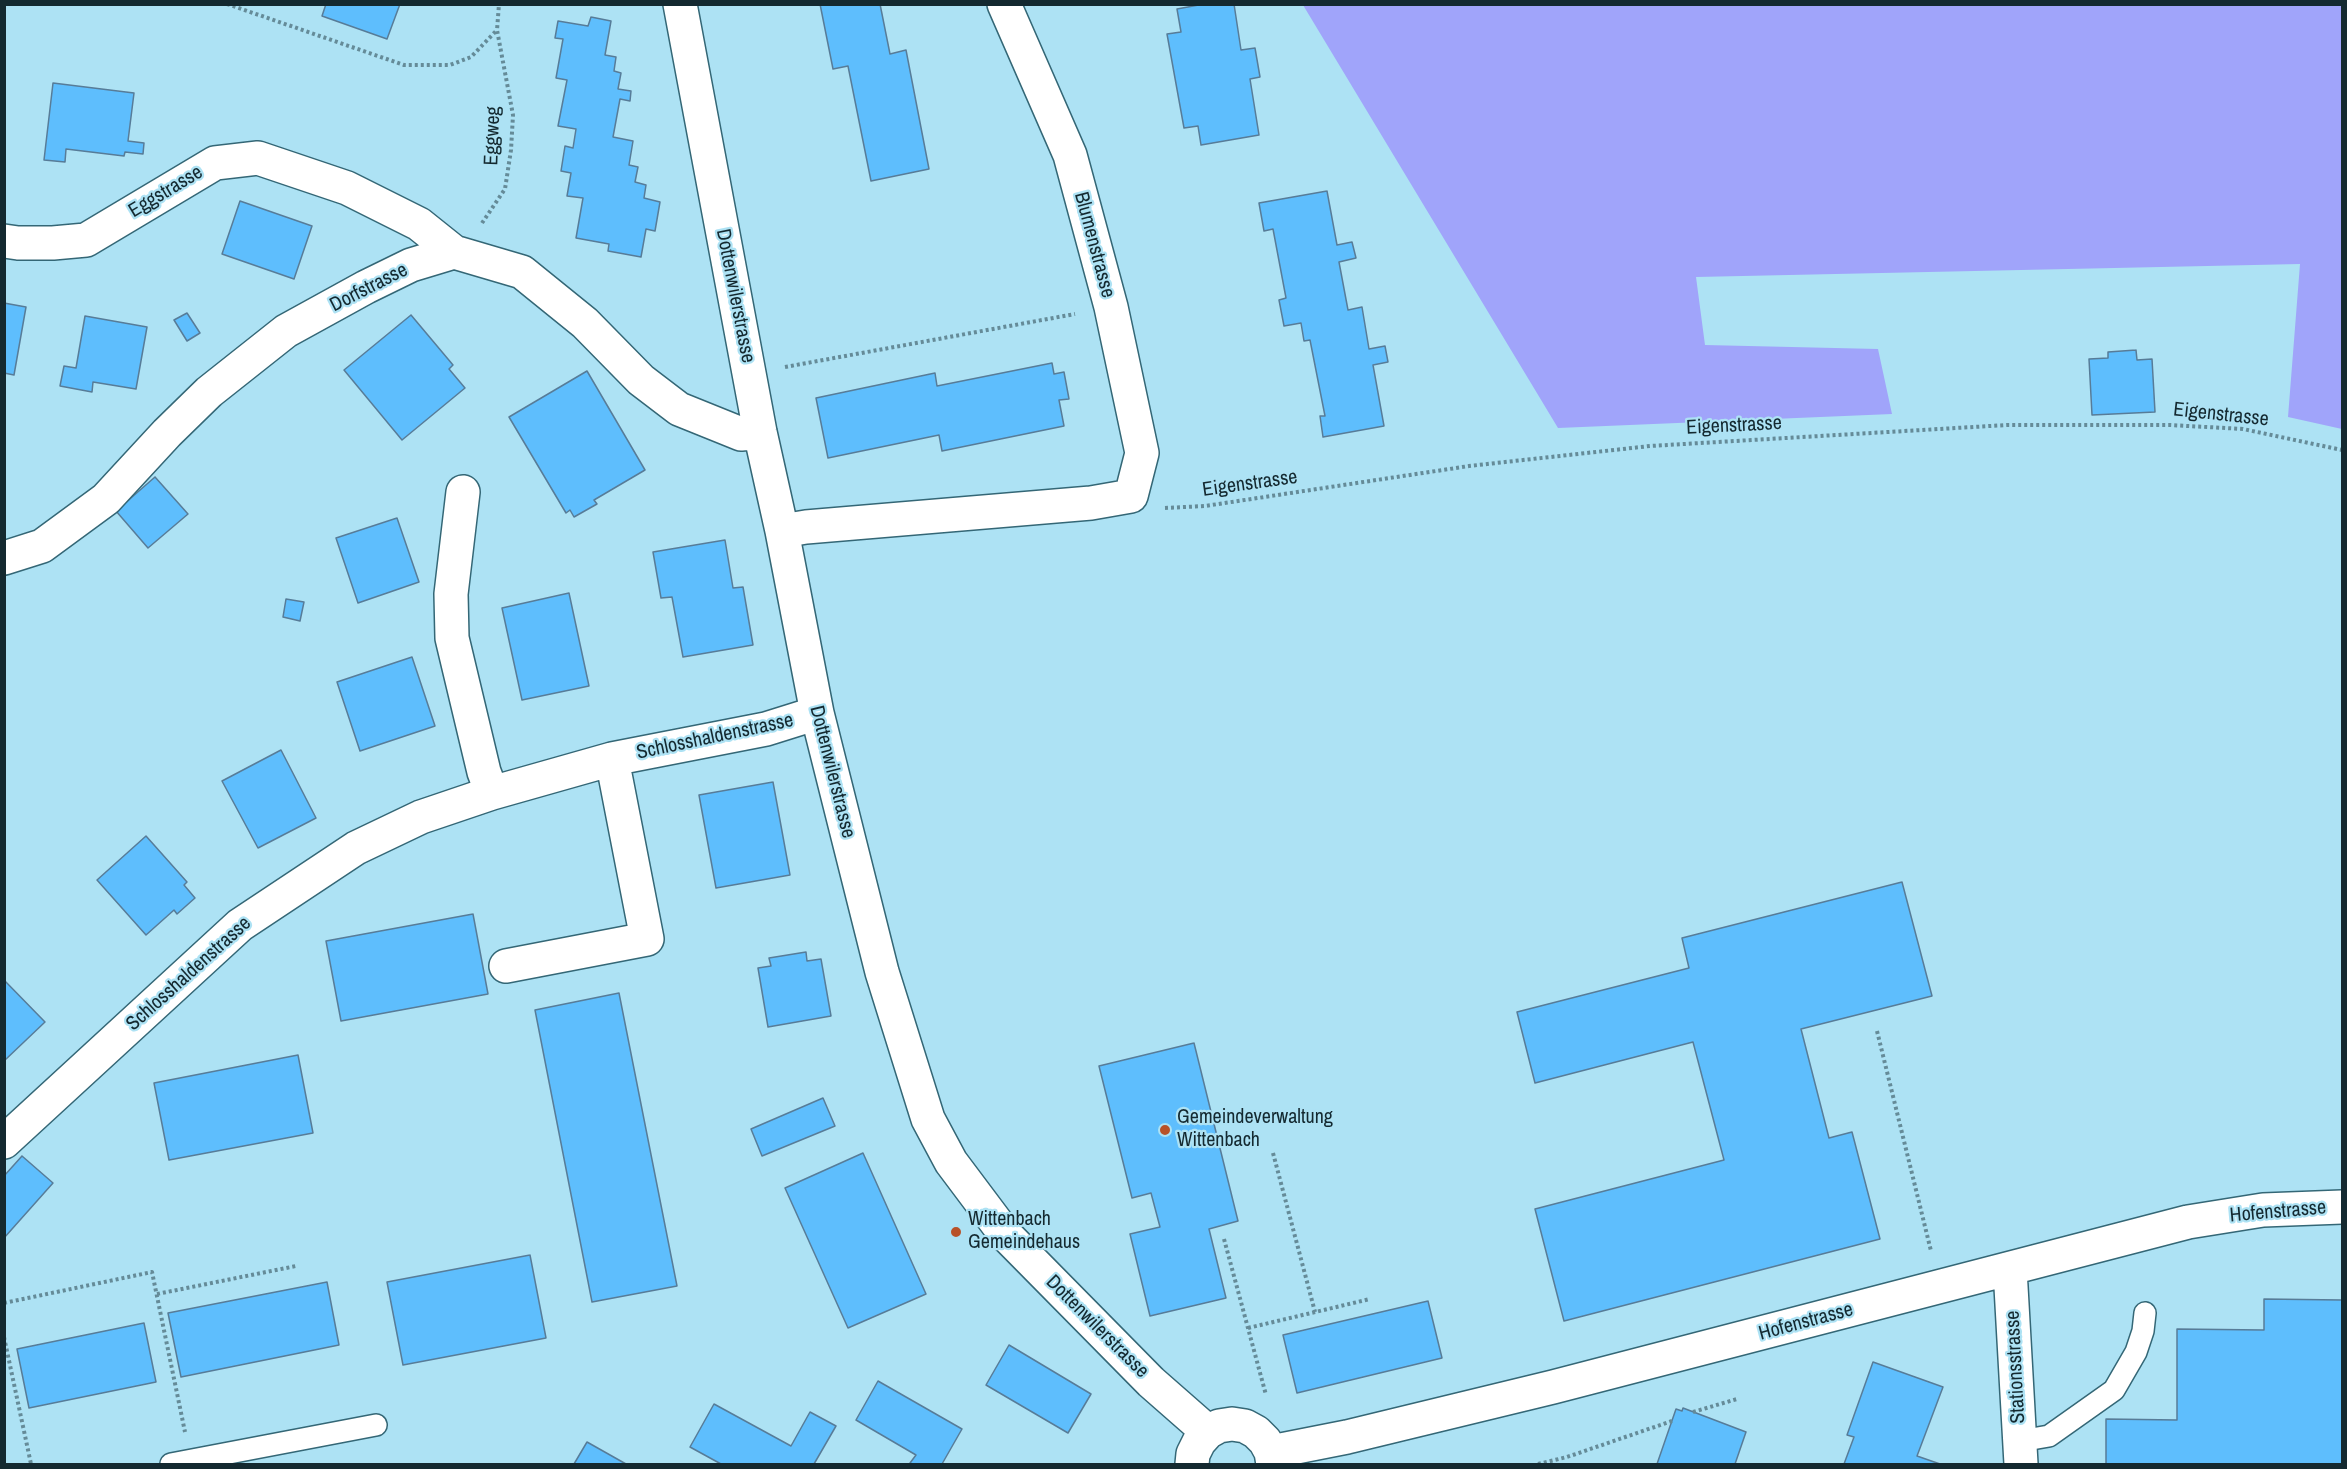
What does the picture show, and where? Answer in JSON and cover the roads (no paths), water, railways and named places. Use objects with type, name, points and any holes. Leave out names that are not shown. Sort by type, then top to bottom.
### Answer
[{"type":"street","name":"Dottenwilerstrasse","points":[[680,4],[760,432],[782,531],[817,713],[894,1015],[928,1119],[951,1162],[1005,1234],[1151,1382],[1208,1432]]},
{"type":"street","name":"Blumenstrasse","points":[[782,531],[806,527],[1091,503],[1131,496],[1142,453],[1111,307],[1070,155],[1004,4]]},
{"type":"street","name":"Eggstrasse","points":[[4,241],[53,243],[86,240],[215,163],[258,158],[347,188],[419,224],[454,252]]},
{"type":"street","points":[[454,252],[522,272],[585,323],[641,380],[679,409],[741,435],[760,432]]},
{"type":"street","name":"Dorfstrasse","points":[[4,558],[42,546],[106,499],[166,433],[209,392],[286,331],[411,265],[454,252]]},
{"type":"street","points":[[463,492],[451,594],[452,638],[484,772],[492,793]]},
{"type":"street","name":"Schlosshaldenstrasse","points":[[4,1142],[240,925],[356,848],[421,817],[492,793],[612,759],[766,729],[817,713]]},
{"type":"street","name":"Schlosshaldenstrasse","points":[[506,966],[647,939],[612,759]]},
{"type":"street","name":"Hofenstrasse","points":[[1272,1458],[2188,1222],[2263,1210],[2343,1207]]},
{"type":"street","name":"Stationsstrasse","points":[[2010,1269],[2020,1453]]},
{"type":"street","points":[[1192,1464],[1193,1454],[1199,1442],[1208,1432],[1219,1426],[1232,1424],[1245,1426],[1256,1432],[1265,1441],[1272,1458]]},
{"type":"lane","points":[[2020,1453],[2049,1436],[2114,1390],[2136,1352],[2143,1331],[2145,1313]]},
{"type":"lane","points":[[181,1462],[376,1425]]},
{"type":"place","name":"Gemeindeverwaltung Wittenbach","points":[[1165,1130]]},
{"type":"place","name":"Wittenbach Gemeindehaus","points":[[956,1232]]}]
